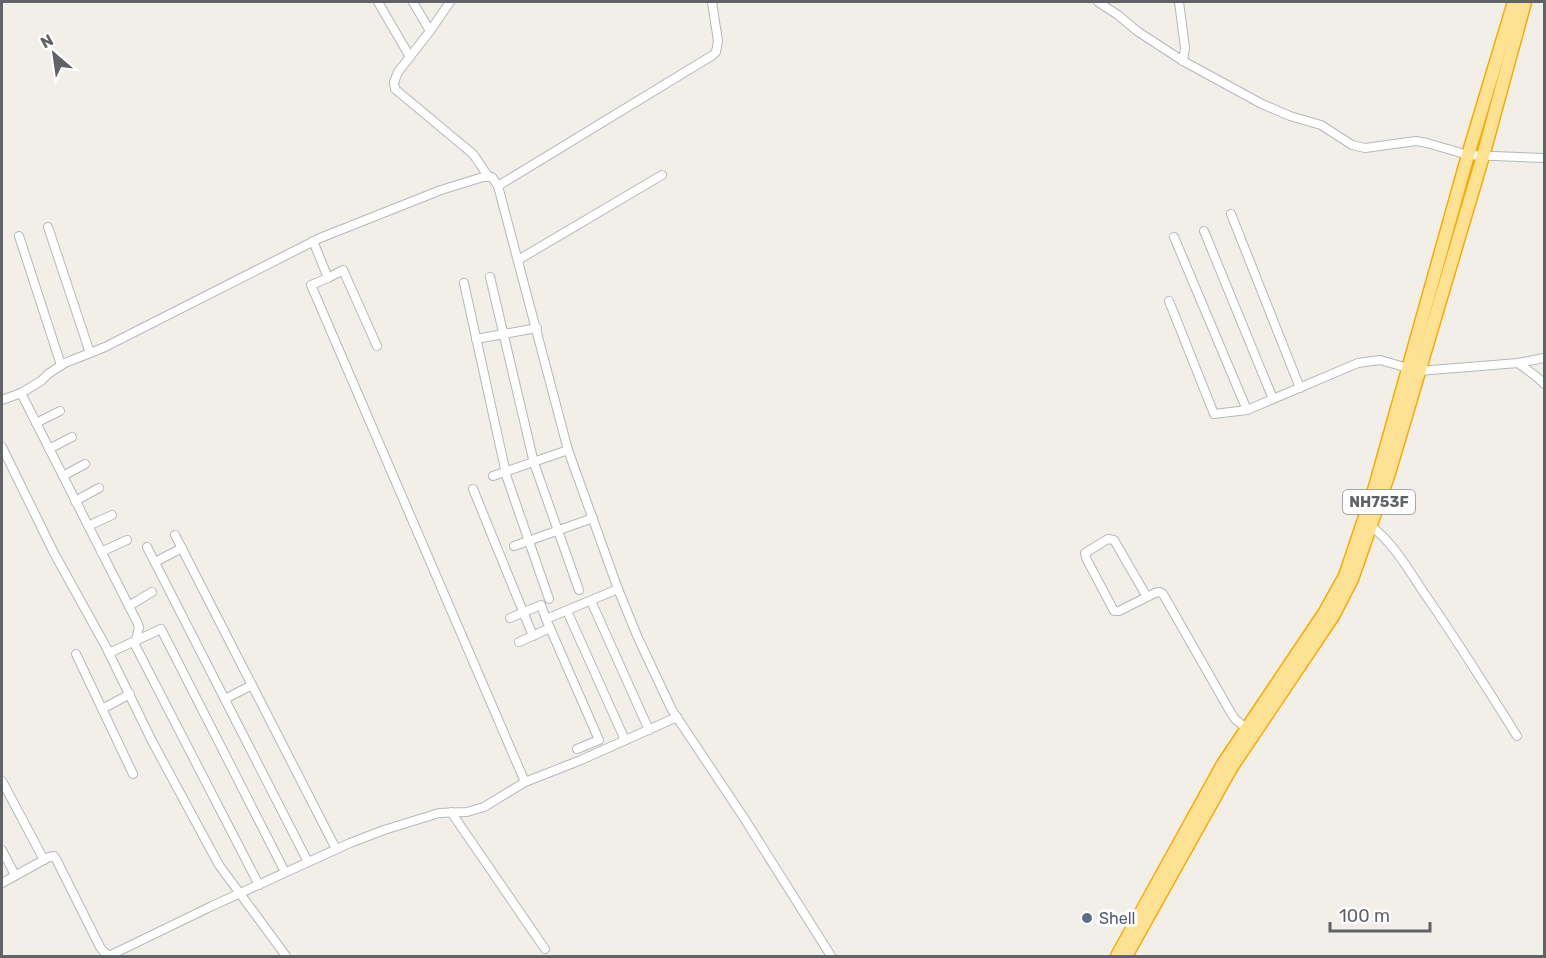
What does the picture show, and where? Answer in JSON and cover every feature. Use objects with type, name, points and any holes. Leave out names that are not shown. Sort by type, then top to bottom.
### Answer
[{"type":"highway","name":"NH753F","points":[[1126,957],[1230,768],[1332,616],[1352,579],[1386,482],[1468,155],[1514,2]]},
{"type":"highway","name":"NH753F","points":[[1117,957],[1223,764],[1325,612],[1344,576],[1376,487],[1483,156],[1525,2]]},
{"type":"street","points":[[378,2],[410,57]]},
{"type":"street","points":[[413,2],[430,31]]},
{"type":"street","points":[[450,2],[398,72],[394,82],[395,89],[472,154],[498,186],[568,450],[618,589],[643,648],[676,717],[750,828],[831,957]]},
{"type":"street","points":[[498,186],[717,52],[718,41],[712,2]]},
{"type":"street","points":[[1098,2],[1183,61],[1262,104],[1321,126],[1352,145],[1365,148],[1416,141],[1468,155],[1545,158]]},
{"type":"street","points":[[1179,2],[1185,48],[1183,61]]},
{"type":"street","points":[[518,260],[662,175]]},
{"type":"street","points":[[2,400],[21,393],[61,365],[131,334],[313,242],[441,190],[488,176]]},
{"type":"street","points":[[1231,214],[1300,388]]},
{"type":"street","points":[[48,227],[90,352]]},
{"type":"street","points":[[1204,231],[1273,399]]},
{"type":"street","points":[[20,236],[61,365]]},
{"type":"street","points":[[1174,237],[1246,410]]},
{"type":"street","points":[[313,242],[328,278]]},
{"type":"street","points":[[378,346],[343,270],[311,285],[525,782]]},
{"type":"street","points":[[490,277],[533,462],[579,590]]},
{"type":"street","points":[[464,283],[506,472],[549,600]]},
{"type":"street","points":[[1169,302],[1214,414],[1246,410],[1358,363],[1372,360],[1414,370],[1518,363],[1545,358]]},
{"type":"street","points":[[476,339],[537,328]]},
{"type":"street","points":[[1518,363],[1545,384]]},
{"type":"street","points":[[21,393],[139,627],[135,645],[259,885]]},
{"type":"street","points":[[36,423],[60,411]]},
{"type":"street","points":[[49,449],[72,437]]},
{"type":"street","points":[[2,447],[54,553],[109,653],[152,741],[219,865],[286,957]]},
{"type":"street","points":[[493,476],[568,450]]},
{"type":"street","points":[[63,476],[86,464]]},
{"type":"street","points":[[2,471],[11,467]]},
{"type":"street","points":[[75,501],[99,488]]},
{"type":"street","points":[[473,489],[533,636]]},
{"type":"street","points":[[88,526],[112,515]]},
{"type":"street","points":[[513,546],[592,518]]},
{"type":"street","points":[[1371,526],[1382,534],[1394,549],[1432,603],[1517,736]]},
{"type":"street","points":[[175,535],[336,849]]},
{"type":"street","points":[[1147,597],[1114,540],[1108,539],[1085,553],[1114,611],[1119,611],[1158,592],[1163,594],[1235,719],[1246,729]]},
{"type":"street","points":[[102,552],[127,540]]},
{"type":"street","points":[[147,547],[308,862]]},
{"type":"street","points":[[154,562],[182,548]]},
{"type":"street","points":[[546,619],[618,589]]},
{"type":"street","points":[[129,606],[152,592]]},
{"type":"street","points":[[591,601],[649,730]]},
{"type":"street","points":[[510,618],[540,605],[599,740],[577,749]]},
{"type":"street","points":[[567,611],[626,740]]},
{"type":"street","points":[[519,642],[550,628]]},
{"type":"street","points":[[109,653],[161,629],[285,872]]},
{"type":"street","points":[[76,654],[134,774]]},
{"type":"street","points":[[225,699],[252,685]]},
{"type":"street","points":[[102,709],[130,694]]},
{"type":"street","points":[[2,883],[54,856],[100,947],[110,956],[336,849],[384,830],[439,813],[467,812],[484,807],[525,782],[581,760],[676,717]]},
{"type":"street","points":[[2,781],[44,860]]},
{"type":"street","points":[[451,812],[545,949]]},
{"type":"street","points":[[2,850],[15,875]]},
{"type":"place","name":"Shell","points":[[1087,918]]}]
